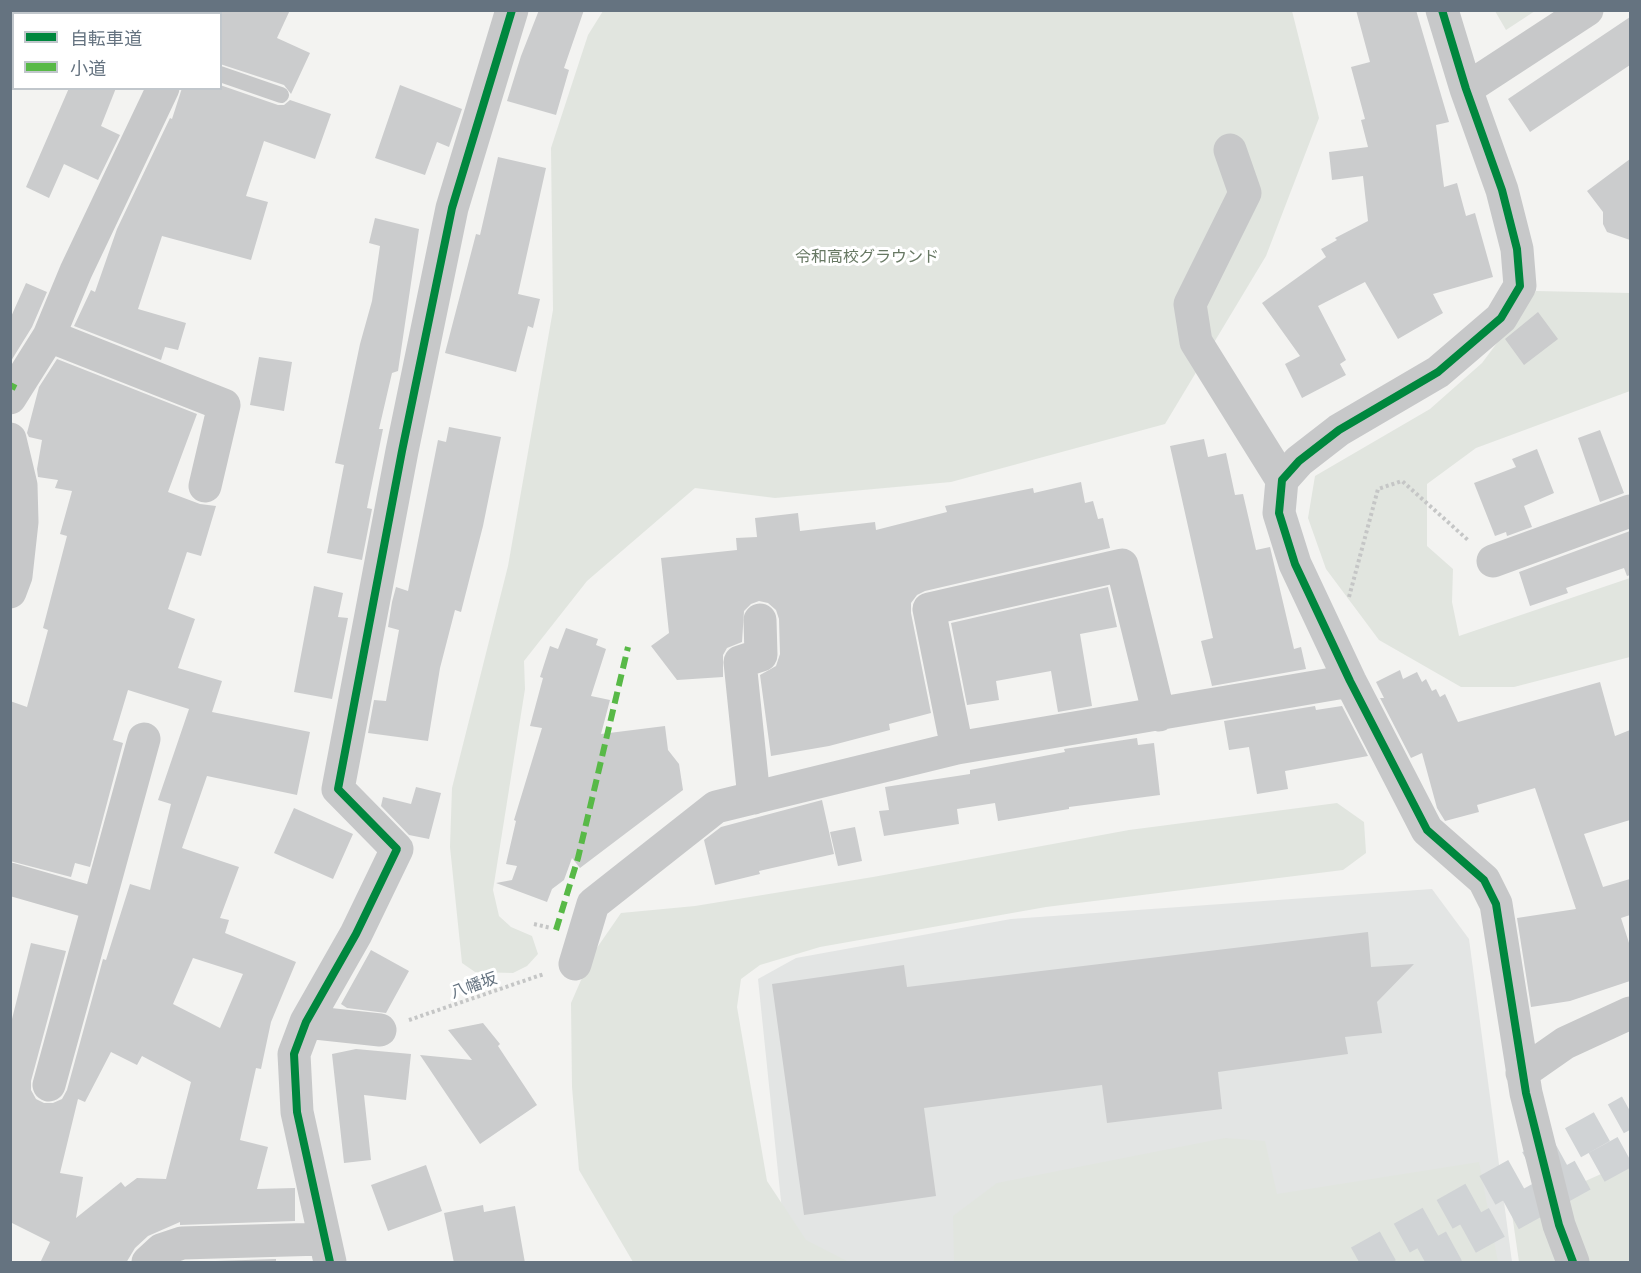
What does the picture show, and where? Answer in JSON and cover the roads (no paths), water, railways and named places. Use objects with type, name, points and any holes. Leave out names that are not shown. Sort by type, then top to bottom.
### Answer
[{"type":"street","points":[[148,1263],[161,1250],[182,1243],[326,1251],[297,1112],[294,1054],[306,1022],[356,934],[397,849],[338,789],[402,450],[452,208],[512,10]]},
{"type":"street","points":[[1442,10],[1466,89],[1502,190],[1517,249],[1520,286],[1501,318],[1438,372],[1340,430],[1299,461],[1282,480],[1279,513],[1295,564],[1350,681],[1427,830],[1484,880],[1496,904],[1522,1073],[1559,1225],[1573,1263]]},
{"type":"street","points":[[1466,89],[1587,10]]},
{"type":"street","points":[[10,398],[49,336],[76,271],[162,90]]},
{"type":"street","points":[[1230,150],[1245,193],[1227,234],[1190,304],[1196,342],[1282,480]]},
{"type":"street","points":[[49,336],[224,405],[205,486]]},
{"type":"street","points":[[10,439],[21,485],[22,522],[16,576],[10,592]]},
{"type":"street","points":[[1493,561],[1630,511]]},
{"type":"street","points":[[957,747],[929,609],[1122,565],[1160,715]]},
{"type":"street","points":[[754,798],[740,662],[761,655],[760,620]]},
{"type":"street","points":[[575,964],[593,904],[716,807],[957,747],[1160,715],[1350,681]]},
{"type":"street","points":[[50,1085],[144,739]]},
{"type":"street","points":[[10,879],[98,904]]},
{"type":"street","points":[[1522,1073],[1565,1043],[1630,1013]]},
{"type":"street","points":[[306,1022],[380,1030]]},
{"type":"lane","points":[[222,75],[281,95]]},
{"type":"tunnel","points":[[1359,1262],[1630,1111]]},
{"type":"tunnel","points":[[1425,1262],[1630,1149]]},
{"type":"park label","name":"令和高校グラウンド","points":[[867,257]]}]
